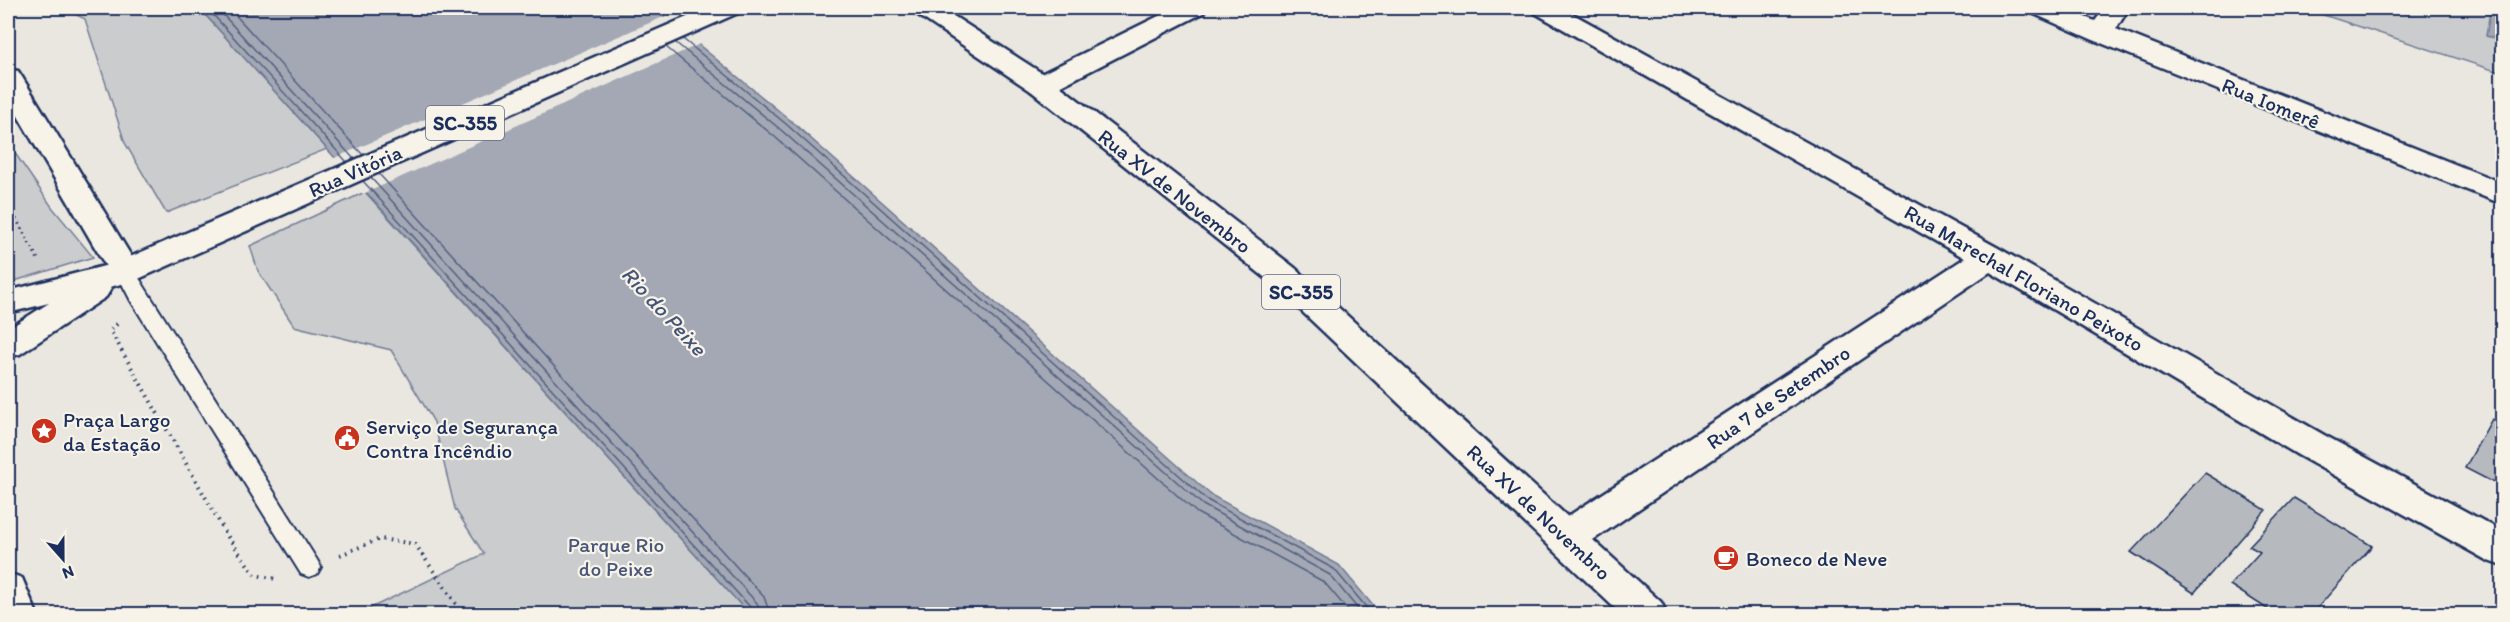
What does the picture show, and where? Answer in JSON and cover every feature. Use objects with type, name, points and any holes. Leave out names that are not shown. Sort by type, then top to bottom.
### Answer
[{"type":"main road","name":"Rua XV de Novembro","points":[[924,8],[1041,85],[1284,276],[1567,537],[1647,615]]},
{"type":"main road","points":[[1041,85],[1194,8]]},
{"type":"main road","name":"Rua Marechal Floriano Peixoto","points":[[1544,8],[1989,257],[2311,445],[2502,550]]},
{"type":"main road","name":"Rua Iomerê","points":[[2041,8],[2502,194]]},
{"type":"main road","points":[[2100,33],[2117,8]]},
{"type":"main road","name":"Rua Vitória","points":[[8,302],[125,272],[722,11]]},
{"type":"main road","points":[[8,76],[125,272],[37,324],[8,345]]},
{"type":"main road","name":"Rua 7 de Setembro","points":[[1567,537],[1989,257]]},
{"type":"main road","points":[[8,590],[17,615]]},
{"type":"lane","points":[[125,272],[147,311],[309,567]]},
{"type":"green space","points":[[63,8],[199,8],[327,149],[166,213],[125,143],[85,19]]},
{"type":"green space","points":[[2302,8],[2502,8],[2502,73]]},
{"type":"green space","points":[[8,143],[52,207],[93,257],[8,283]]},
{"type":"green space","name":"Parque Rio do Peixe","points":[[365,192],[749,614],[358,614],[484,554],[455,509],[434,422],[391,350],[294,326],[258,271],[250,246]]},
{"type":"water","name":"Rio do Peixe","points":[[199,8],[654,8],[790,120],[1211,495],[1339,565],[1380,614],[749,614]]},
{"type":"water","points":[[2490,12],[2502,16],[2502,41],[2486,36]]},
{"type":"pier","points":[[668,15],[702,43],[363,194],[332,159]]},
{"type":"building","points":[[2492,419],[2502,424],[2502,487],[2465,468]]},
{"type":"building","points":[[2205,473],[2266,510],[2194,593],[2131,552]]},
{"type":"building","points":[[2294,498],[2372,546],[2312,614],[2275,614],[2230,585],[2260,552],[2249,546]]},
{"type":"place","name":"Praça Largo da Estação","points":[[44,431]]},
{"type":"place","name":"Serviço de Segurança Contra Incêndio","points":[[347,438]]},
{"type":"place","name":"Boneco de Neve","points":[[1726,558]]}]
